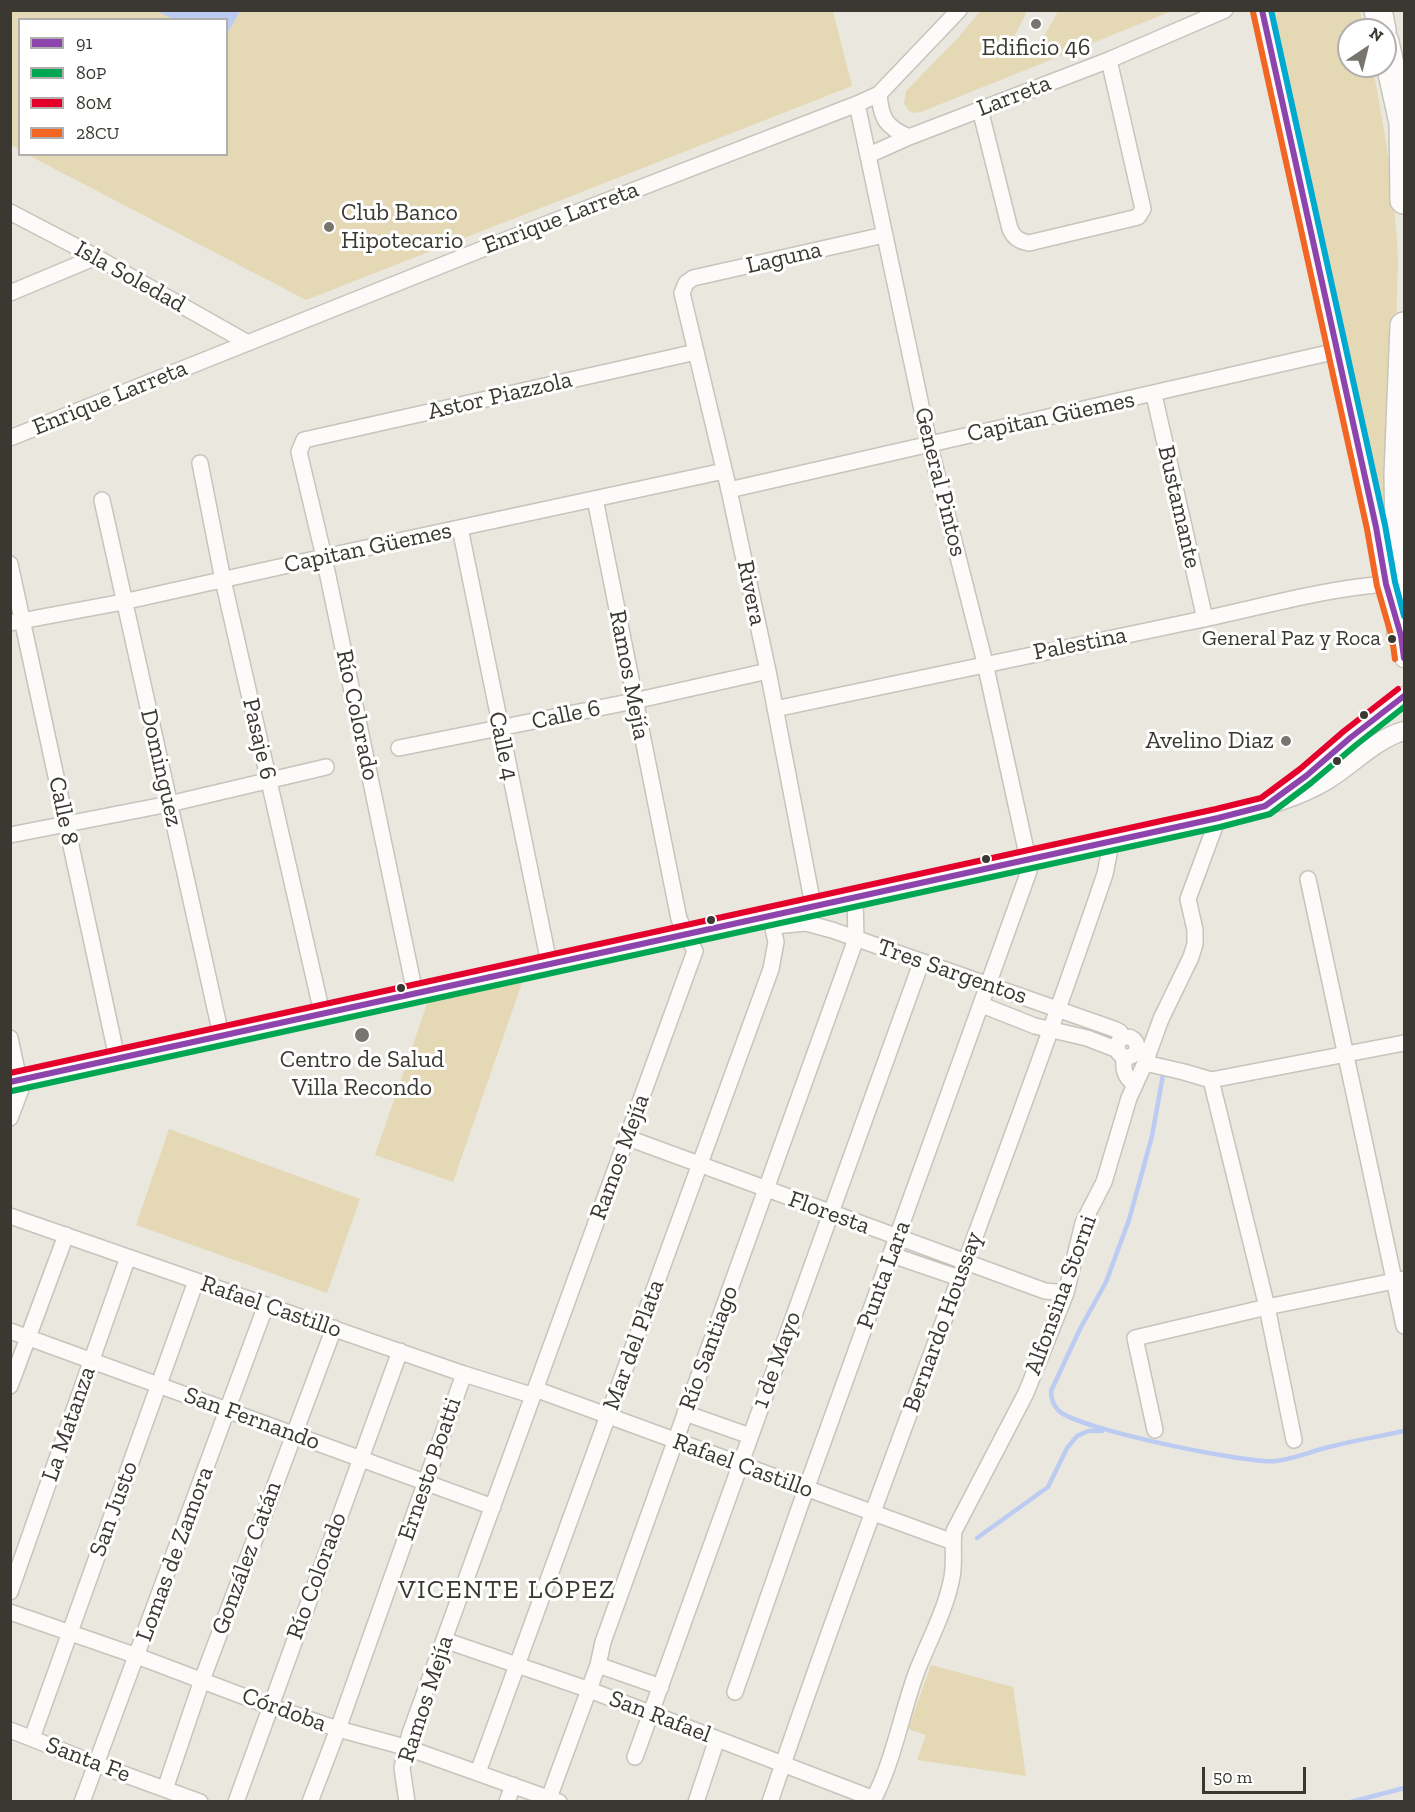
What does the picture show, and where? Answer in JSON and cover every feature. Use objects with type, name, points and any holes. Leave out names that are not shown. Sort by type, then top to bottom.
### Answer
[{"type":"highway","points":[[1393,78],[1404,123],[1404,200]]},
{"type":"highway","points":[[1403,647],[1398,475],[1404,326]]},
{"type":"street","points":[[909,137],[898,132],[884,120],[879,94],[959,10]]},
{"type":"street","name":"Larreta","points":[[869,155],[909,137],[1109,60],[1225,10]]},
{"type":"street","points":[[1262,10],[1376,527],[1386,584],[1403,647]]},
{"type":"street","points":[[980,109],[1010,229],[1013,236],[1020,241],[1029,243],[1138,217],[1143,208],[1109,60]]},
{"type":"street","name":"Enrique Larreta","points":[[10,438],[490,246],[879,94]]},
{"type":"street","name":"General Pintos","points":[[857,104],[929,443],[985,663],[1028,858]]},
{"type":"street","name":"Isla Soledad","points":[[10,212],[96,257],[248,344]]},
{"type":"street","name":"Laguna","points":[[686,283],[693,278],[884,235]]},
{"type":"street","points":[[10,293],[96,257]]},
{"type":"street","name":"Rivera","points":[[686,283],[682,293],[729,490],[768,671],[813,905]]},
{"type":"street","name":"Capitan Güemes","points":[[729,490],[929,443],[1154,395],[1337,351]]},
{"type":"street","name":"Astor Piazzola","points":[[304,440],[696,352]]},
{"type":"street","name":"Bustamante","points":[[1154,395],[1205,619]]},
{"type":"street","name":"Río Colorado","points":[[304,440],[298,452],[324,557],[415,993]]},
{"type":"street","name":"Pasaje 6","points":[[200,463],[223,580],[322,1013]]},
{"type":"street","name":"Capitan Güemes","points":[[16,622],[123,602],[724,471]]},
{"type":"street","name":"Ramos Mejía","points":[[407,1802],[402,1778],[405,1747],[695,951],[679,919],[595,499]]},
{"type":"street","name":"Dominguez","points":[[102,500],[123,602],[222,1035]]},
{"type":"street","name":"Calle 4","points":[[460,528],[549,963]]},
{"type":"street","name":"Calle 8","points":[[10,564],[16,622],[65,824],[117,1058]]},
{"type":"street","name":"Palestina","points":[[775,709],[1354,586],[1386,584]]},
{"type":"street","name":"Calle 6","points":[[399,748],[634,701],[768,671]]},
{"type":"street","points":[[1265,806],[1306,776],[1404,696]]},
{"type":"street","points":[[15,1080],[686,934],[772,921],[813,905],[1218,818],[1265,806],[1316,786],[1381,741],[1404,731]]},
{"type":"street","points":[[10,835],[169,804],[326,767]]},
{"type":"street","name":"Alfonsina Storni","points":[[873,1800],[901,1728],[917,1672],[949,1594],[954,1563],[954,1531],[1026,1393],[1066,1293],[1083,1223],[1104,1182],[1135,1085],[1161,1019],[1191,957],[1195,944],[1195,930],[1188,899],[1218,818]]},
{"type":"street","name":"Bernardo Houssay","points":[[770,1802],[958,1278],[1059,1010],[1104,874],[1109,854],[1108,841]]},
{"type":"street","name":"Punta Lara","points":[[735,1692],[990,985],[1029,872],[1028,858]]},
{"type":"street","points":[[1308,879],[1345,1053],[1400,1280],[1404,1326]]},
{"type":"street","name":"Río Santiago","points":[[554,1800],[588,1689],[598,1665],[603,1642],[856,939],[855,896]]},
{"type":"street","name":"Tres Sargentos","points":[[772,921],[806,923],[1114,1029],[1120,1032],[1122,1048],[1051,1030],[982,1005]]},
{"type":"street","name":"Mar del Plata","points":[[478,1772],[771,969],[776,942],[772,921]]},
{"type":"street","name":"1 de Mayo","points":[[635,1757],[921,963]]},
{"type":"street","points":[[10,1038],[15,1080],[21,1089],[10,1118]]},
{"type":"street","points":[[1145,1063],[1184,1071],[1211,1080],[1404,1043]]},
{"type":"street","points":[[1122,1048],[1123,1070],[1126,1077],[1135,1085]]},
{"type":"street","points":[[1211,1080],[1266,1307],[1294,1440]]},
{"type":"street","name":"Floresta","points":[[628,1138],[1045,1291],[1066,1293]]},
{"type":"street","name":"Rafael Castillo","points":[[10,1216],[464,1374],[533,1392],[608,1416],[953,1542]]},
{"type":"street","points":[[10,1386],[66,1235]]},
{"type":"street","points":[[892,1255],[958,1278]]},
{"type":"street","name":"La Matanza","points":[[10,1592],[128,1257]]},
{"type":"street","points":[[1155,1430],[1135,1338],[1266,1307],[1400,1280]]},
{"type":"street","name":"San Justo","points":[[32,1738],[196,1281]]},
{"type":"street","name":"Lomas de Zamora","points":[[82,1802],[266,1305]]},
{"type":"street","name":"González Catán","points":[[165,1789],[202,1680],[334,1328]]},
{"type":"street","name":"San Fernando","points":[[10,1331],[493,1506]]},
{"type":"street","name":"Río Colorado","points":[[236,1802],[400,1351]]},
{"type":"street","name":"Ernesto Boatti","points":[[310,1802],[464,1374]]},
{"type":"street","points":[[685,1413],[750,1436]]},
{"type":"street","name":"Córdoba","points":[[10,1612],[137,1656],[270,1706],[338,1729],[405,1747],[554,1800]]},
{"type":"street","name":"San Rafael","points":[[444,1640],[588,1689],[873,1800]]},
{"type":"street","points":[[598,1665],[661,1687]]},
{"type":"street","name":"Santa Fe","points":[[10,1730],[200,1802]]},
{"type":"street","points":[[696,1802],[717,1739]]},
{"type":"street","points":[[507,1802],[513,1785]]},
{"type":"shaded area","points":[[981,10],[1027,11],[1014,37],[1037,49],[1058,11],[1172,11],[921,112],[913,113],[908,110],[904,103],[906,91],[957,39]]},
{"type":"shaded area","name":"Club Banco Hipotecario","points":[[10,11],[833,11],[852,86],[306,300],[30,156],[228,156],[228,18],[18,18],[18,149],[11,145]]},
{"type":"shaded area","points":[[1270,11],[1360,11],[1361,18],[1337,18],[1337,78],[1375,78],[1395,212],[1398,259],[1390,545]]},
{"type":"shaded area","points":[[524,977],[453,1182],[375,1155],[428,1001]]},
{"type":"shaded area","points":[[169,1129],[360,1199],[327,1293],[136,1225]]},
{"type":"shaded area","points":[[931,1665],[1013,1687],[1026,1776],[917,1760],[926,1735],[908,1729]]},
{"type":"water","points":[[157,11],[240,11],[228,32],[228,18],[171,18]]},
{"type":"waterway","points":[[1163,1075],[1152,1136],[1129,1220],[1106,1282],[1080,1329],[1051,1391],[1055,1406],[1059,1411],[1073,1418],[1128,1436],[1199,1451],[1258,1460],[1282,1460],[1404,1431]]},
{"type":"waterway","points":[[977,1538],[1048,1487],[1067,1448],[1077,1436],[1088,1431],[1102,1431]]},
{"type":"waterway","points":[[1351,1802],[1404,1788]]},
{"type":"transit line","name":"91","points":[[1262,10],[1404,658]]},
{"type":"transit line","points":[[1271,10],[1404,616]]},
{"type":"transit line","name":"28CU","points":[[1253,12],[1367,529],[1377,586],[1392,638],[1395,659]]},
{"type":"transit line","name":"80M","points":[[10,1073],[1261,798],[1398,689]]},
{"type":"transit line","name":"91","points":[[10,1082],[1265,806],[1306,776],[1404,696]]},
{"type":"transit line","name":"80P","points":[[12,1091],[1220,827],[1270,814],[1404,707]]},
{"type":"place","name":"Edificio 46","points":[[1036,24]]},
{"type":"place","name":"Club Banco Hipotecario","points":[[329,227]]},
{"type":"place","name":"General Paz y Roca","points":[[1392,639]]},
{"type":"place","name":"Avelino Diaz","points":[[1286,741]]},
{"type":"place","name":"Centro de Salud Villa Recondo","points":[[362,1035]]},
{"type":"district","name":"VICENTE LÓPEZ","points":[[507,1590]]}]
